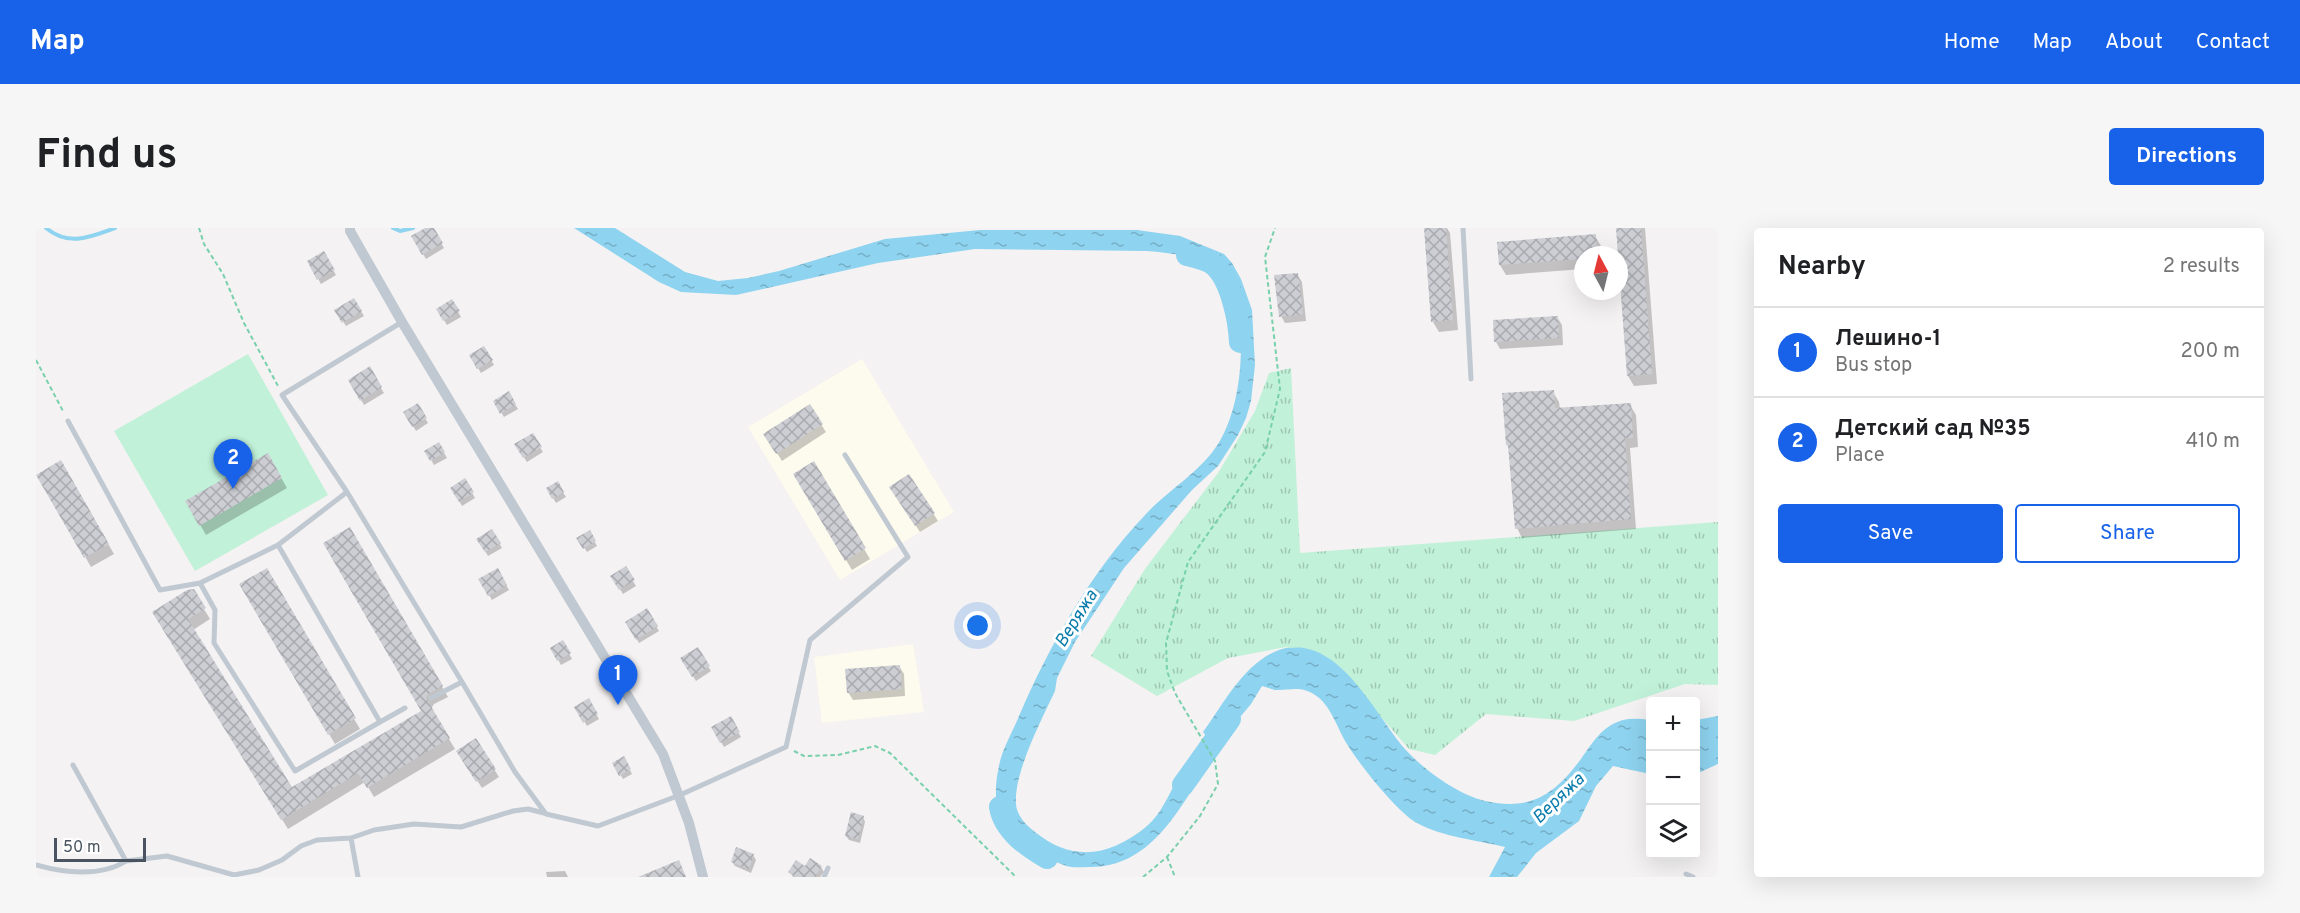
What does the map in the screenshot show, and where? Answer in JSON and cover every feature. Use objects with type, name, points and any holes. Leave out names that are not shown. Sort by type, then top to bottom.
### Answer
[{"type":"street","points":[[350,228],[402,322],[663,754],[680,795],[703,877]]},
{"type":"lane","points":[[1463,228],[1471,379]]},
{"type":"lane","points":[[402,322],[282,395],[347,492],[515,772],[546,814]]},
{"type":"lane","points":[[68,421],[160,590],[200,583],[278,545],[347,492]]},
{"type":"lane","points":[[36,865],[68,871],[102,872],[116,868],[126,861],[167,856],[232,876],[259,870],[282,860],[301,846],[317,840],[351,838],[374,830],[414,824],[461,827],[513,811],[528,809],[598,826],[680,795],[786,747],[810,640],[908,557],[845,455]]},
{"type":"lane","points":[[278,545],[380,722]]},
{"type":"lane","points":[[200,583],[215,610],[213,643],[295,771],[405,708]]},
{"type":"lane","points":[[431,698],[462,682]]},
{"type":"lane","points":[[73,765],[126,861]]},
{"type":"lane","points":[[351,838],[358,877]]},
{"type":"lane","points":[[824,877],[828,868]]},
{"type":"lane","points":[[1686,874],[1693,877]]},
{"type":"path","points":[[199,228],[204,244],[223,274],[244,323],[282,395]]},
{"type":"path","points":[[1143,877],[1167,857],[1200,816],[1218,784],[1215,761],[1175,693],[1167,671],[1166,644],[1188,562],[1265,452],[1280,389],[1265,257],[1275,228]]},
{"type":"path","points":[[36,360],[68,421]]},
{"type":"path","points":[[786,747],[804,756],[838,754],[875,746],[890,753],[1016,877]]},
{"type":"path","points":[[1167,857],[1175,877]]},
{"type":"shaded area","points":[[862,359],[954,512],[840,580],[748,427]]},
{"type":"shaded area","points":[[913,644],[924,712],[822,723],[814,657]]},
{"type":"green space","points":[[248,354],[328,495],[195,571],[114,431]]},
{"type":"green space","points":[[1291,368],[1300,553],[1718,522],[1718,685],[1685,684],[1574,721],[1486,714],[1435,755],[1409,749],[1335,665],[1286,647],[1228,658],[1157,696],[1091,656],[1145,569],[1218,473],[1255,411],[1269,373]]},
{"type":"water","points":[[574,228],[615,228],[685,272],[718,281],[748,278],[779,271],[885,239],[980,230],[1137,230],[1180,236],[1224,254],[1241,279],[1252,310],[1255,365],[1251,401],[1246,418],[1218,466],[1192,490],[1124,568],[1075,642],[1057,678],[1055,691],[1024,761],[1017,790],[1016,807],[1025,823],[1032,829],[1049,842],[1063,848],[1078,852],[1092,852],[1120,844],[1147,826],[1164,804],[1181,773],[1195,754],[1206,767],[1160,834],[1145,848],[1129,858],[1110,865],[1066,866],[1030,847],[1005,826],[997,806],[997,779],[1003,753],[1031,688],[1090,584],[1126,536],[1146,514],[1207,459],[1228,424],[1240,374],[1241,340],[1234,304],[1217,268],[1184,256],[1147,251],[975,249],[878,263],[736,295],[681,292],[659,282]]},
{"type":"water","points":[[1286,648],[1304,648],[1320,653],[1335,663],[1349,675],[1413,757],[1431,773],[1474,798],[1501,804],[1516,804],[1540,797],[1551,791],[1571,772],[1604,730],[1626,719],[1646,720],[1646,773],[1613,766],[1596,786],[1579,821],[1536,853],[1517,877],[1489,877],[1505,847],[1437,832],[1409,817],[1369,775],[1347,744],[1321,699],[1310,692],[1299,689],[1275,690],[1262,686],[1251,704],[1215,747],[1203,732],[1238,682],[1248,671],[1272,653]]},
{"type":"water","points":[[1718,716],[1718,764],[1700,772],[1700,751],[1700,719]]},
{"type":"building","points":[[425,228],[434,228],[443,243],[422,255],[411,236]]},
{"type":"building","points":[[1424,228],[1446,228],[1453,320],[1431,322]]},
{"type":"building","points":[[1616,228],[1641,228],[1652,374],[1627,376],[1621,300],[1628,300],[1628,246],[1617,246]]},
{"type":"building","points":[[1596,234],[1597,246],[1574,246],[1574,260],[1499,265],[1497,242]]},
{"type":"building","points":[[324,251],[335,270],[317,280],[307,261]]},
{"type":"building","points":[[1298,273],[1303,314],[1279,317],[1274,275]]},
{"type":"building","points":[[354,298],[362,311],[342,323],[334,310]]},
{"type":"building","points":[[452,299],[460,311],[443,321],[436,309]]},
{"type":"building","points":[[1558,316],[1559,338],[1494,342],[1493,320]]},
{"type":"building","points":[[484,346],[493,360],[477,369],[469,355]]},
{"type":"building","points":[[370,366],[382,387],[360,401],[348,380]]},
{"type":"building","points":[[1554,390],[1555,408],[1631,403],[1633,438],[1625,438],[1631,519],[1515,529],[1502,393]]},
{"type":"building","points":[[509,391],[516,404],[500,414],[493,401]]},
{"type":"building","points":[[418,403],[427,418],[412,427],[403,412]]},
{"type":"building","points":[[810,404],[823,424],[776,454],[763,434]]},
{"type":"building","points":[[533,433],[542,447],[523,458],[514,444]]},
{"type":"building","points":[[439,442],[445,452],[430,461],[424,451]]},
{"type":"building","points":[[268,453],[282,478],[199,526],[185,501]]},
{"type":"building","points":[[61,460],[109,544],[84,558],[36,475]]},
{"type":"building","points":[[814,461],[866,548],[845,561],[793,474]]},
{"type":"building","points":[[909,474],[935,513],[915,526],[889,487]]},
{"type":"building","points":[[465,478],[474,492],[459,502],[450,488]]},
{"type":"building","points":[[558,481],[564,492],[552,499],[546,488]]},
{"type":"building","points":[[350,527],[443,686],[428,694],[426,698],[450,738],[367,788],[358,773],[281,820],[152,612],[187,590],[194,589],[206,608],[188,619],[292,787],[421,711],[323,543]]},
{"type":"building","points":[[492,529],[501,543],[485,552],[476,539]]},
{"type":"building","points":[[590,530],[596,541],[583,549],[576,538]]},
{"type":"building","points":[[626,566],[635,580],[619,590],[610,576]]},
{"type":"building","points":[[267,568],[356,718],[328,735],[239,584]]},
{"type":"building","points":[[498,568],[507,585],[488,596],[478,579]]},
{"type":"building","points":[[647,608],[658,626],[636,640],[625,622]]},
{"type":"building","points":[[563,640],[571,653],[557,661],[550,648]]},
{"type":"building","points":[[698,647],[710,666],[692,677],[680,658]]},
{"type":"building","points":[[900,665],[902,689],[847,693],[845,669]]},
{"type":"building","points":[[589,698],[598,714],[583,723],[574,707]]},
{"type":"building","points":[[731,716],[740,732],[720,743],[711,727]]},
{"type":"building","points":[[476,738],[496,769],[476,782],[456,751]]},
{"type":"building","points":[[624,756],[631,769],[619,776],[612,763]]},
{"type":"building","points":[[851,812],[864,816],[858,839],[845,836]]},
{"type":"building","points":[[736,847],[754,854],[749,869],[731,862]]},
{"type":"building","points":[[810,858],[822,866],[815,877],[796,877],[788,872],[796,860],[805,866]]},
{"type":"building","points":[[679,860],[686,877],[638,877]]},
{"type":"waterway","points":[[46,228],[55,234],[71,239],[88,237],[115,228]]},
{"type":"waterway","points":[[393,228],[400,231],[413,228]]},
{"type":"waterway","name":"Веряжа","points":[[1187,255],[1214,265],[1225,280],[1233,301],[1240,342]]},
{"type":"waterway","name":"Веряжа","points":[[1183,785],[1230,719]]},
{"type":"waterway","name":"Веряжа","points":[[1000,807],[1002,816],[1012,831],[1032,849],[1047,858]]},
{"type":"place","name":"Детский сад №35","points":[[233,489]]},
{"type":"place","name":"Лешино-1","points":[[618,705]]}]
